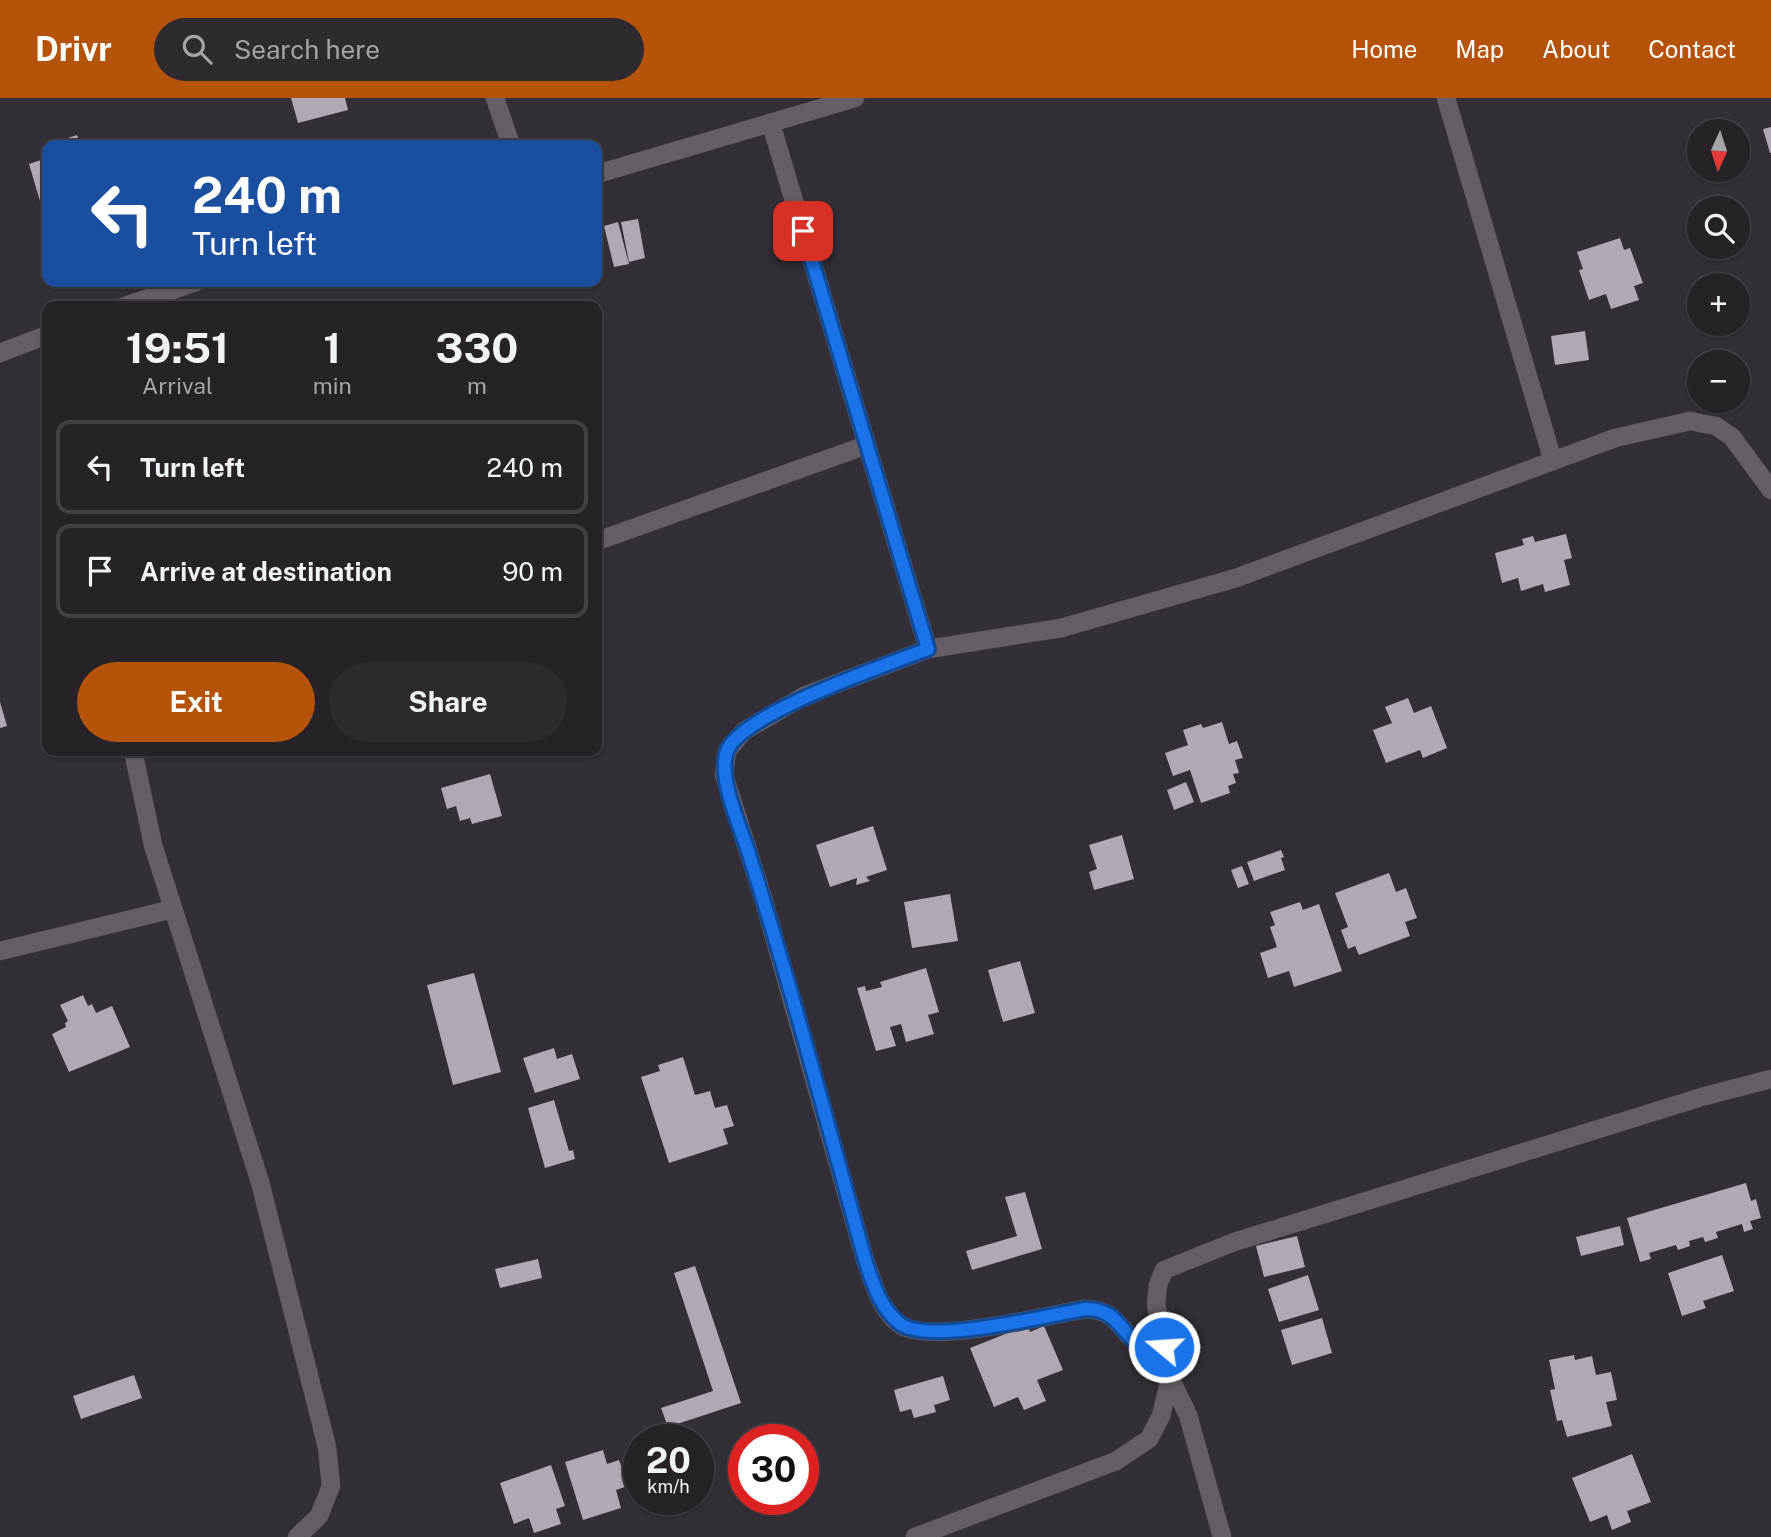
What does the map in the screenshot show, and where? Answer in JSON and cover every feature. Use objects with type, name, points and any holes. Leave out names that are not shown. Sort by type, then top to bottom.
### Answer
[{"type":"street","points":[[495,98],[509,140]]},
{"type":"street","points":[[602,173],[855,98]]},
{"type":"street","points":[[1446,98],[1553,461]]},
{"type":"street","points":[[771,124],[928,649]]},
{"type":"street","points":[[140,301],[181,287]]},
{"type":"street","points":[[0,353],[42,337]]},
{"type":"street","points":[[1164,1347],[1147,1347],[1135,1340],[1112,1316],[1098,1309],[949,1332],[922,1332],[901,1326],[882,1307],[866,1263],[764,901],[724,775],[727,751],[744,731],[804,696],[928,649],[1061,628],[1236,578],[1615,438],[1690,421],[1716,426],[1732,437],[1771,490]]},
{"type":"street","points":[[602,539],[867,445]]},
{"type":"street","points":[[134,756],[153,845],[260,1182],[327,1447],[331,1486],[319,1516],[297,1537]]},
{"type":"street","points":[[0,951],[173,909]]},
{"type":"street","points":[[1222,1537],[1188,1415],[1170,1378],[1156,1304],[1158,1285],[1164,1270],[1234,1242],[1705,1096],[1771,1079]]},
{"type":"street","points":[[915,1537],[1116,1461],[1149,1439],[1161,1416],[1170,1378]]},
{"type":"building","points":[[291,98],[345,98],[348,110],[298,123]]},
{"type":"building","points":[[1771,127],[1771,153],[1770,153],[1763,129]]},
{"type":"building","points":[[77,135],[79,140],[62,140]]},
{"type":"building","points":[[42,160],[42,208],[29,164]]},
{"type":"building","points":[[638,219],[645,258],[629,262],[621,222]]},
{"type":"building","points":[[618,222],[629,264],[614,267],[604,226]]},
{"type":"building","points":[[1620,238],[1624,250],[1630,248],[1643,283],[1634,286],[1639,300],[1611,309],[1606,294],[1589,300],[1579,270],[1583,269],[1577,252]]},
{"type":"building","points":[[1585,331],[1589,360],[1555,365],[1551,336]]},
{"type":"building","points":[[1566,534],[1572,558],[1564,560],[1570,585],[1545,592],[1543,584],[1521,591],[1518,578],[1502,583],[1495,553],[1524,545],[1522,539],[1533,536],[1535,542]]},
{"type":"building","points":[[1408,698],[1414,713],[1431,706],[1447,748],[1423,758],[1420,750],[1386,763],[1373,730],[1392,723],[1385,707]]},
{"type":"building","points":[[0,702],[7,726],[0,728]]},
{"type":"building","points":[[1222,722],[1229,744],[1237,741],[1243,758],[1235,760],[1239,773],[1233,774],[1236,783],[1228,786],[1230,793],[1201,803],[1190,770],[1173,776],[1165,753],[1188,745],[1183,730],[1201,724],[1203,728]]},
{"type":"building","points":[[490,774],[502,816],[472,824],[470,818],[460,821],[456,806],[447,809],[441,788]]},
{"type":"building","points":[[1186,782],[1194,802],[1174,810],[1167,790]]},
{"type":"building","points":[[873,826],[887,870],[866,877],[870,881],[856,885],[857,878],[830,887],[816,845]]},
{"type":"building","points":[[1122,835],[1134,879],[1094,890],[1089,872],[1097,869],[1089,845]]},
{"type":"building","points":[[1281,850],[1285,870],[1254,881],[1247,862]]},
{"type":"building","points":[[1242,866],[1249,884],[1238,888],[1231,870]]},
{"type":"building","points":[[1389,873],[1396,892],[1406,888],[1417,918],[1405,922],[1410,936],[1359,955],[1355,946],[1348,949],[1341,930],[1348,927],[1335,893]]},
{"type":"building","points":[[950,894],[958,941],[912,948],[904,902]]},
{"type":"building","points":[[1300,902],[1303,910],[1319,904],[1342,971],[1294,987],[1289,971],[1268,978],[1260,953],[1277,947],[1270,927],[1275,925],[1270,912]]},
{"type":"building","points":[[1020,961],[1035,1013],[1003,1022],[988,970]]},
{"type":"building","points":[[926,968],[939,1012],[928,1015],[934,1034],[906,1042],[901,1024],[890,1027],[896,1046],[876,1051],[857,988],[865,986],[866,991],[882,987],[880,982]]},
{"type":"building","points":[[474,973],[501,1072],[453,1085],[427,985]]},
{"type":"building","points":[[83,995],[88,1006],[92,1004],[96,1013],[112,1006],[130,1047],[69,1072],[52,1034],[66,1027],[65,1023],[68,1021],[60,1005]]},
{"type":"building","points":[[554,1048],[557,1059],[572,1054],[580,1079],[535,1093],[523,1058]]},
{"type":"building","points":[[683,1057],[695,1095],[710,1091],[715,1108],[727,1105],[734,1126],[723,1129],[728,1144],[669,1163],[641,1077],[660,1071],[658,1065]]},
{"type":"building","points":[[554,1100],[569,1151],[573,1150],[575,1159],[545,1168],[528,1108]]},
{"type":"building","points":[[1746,1183],[1751,1201],[1756,1199],[1761,1218],[1750,1221],[1753,1229],[1744,1232],[1742,1224],[1716,1232],[1718,1238],[1705,1242],[1703,1237],[1689,1241],[1690,1246],[1678,1250],[1676,1245],[1649,1253],[1651,1259],[1640,1262],[1627,1218]]},
{"type":"building","points":[[1025,1192],[1042,1249],[972,1270],[966,1251],[1017,1236],[1005,1197]]},
{"type":"building","points":[[1620,1226],[1624,1245],[1581,1256],[1576,1237]]},
{"type":"building","points":[[1297,1236],[1305,1267],[1264,1277],[1256,1246]]},
{"type":"building","points":[[1722,1255],[1734,1291],[1703,1301],[1706,1308],[1682,1316],[1668,1273]]},
{"type":"building","points":[[538,1259],[542,1278],[500,1288],[495,1269]]},
{"type":"building","points":[[695,1266],[741,1403],[677,1424],[667,1424],[661,1408],[713,1391],[674,1273]]},
{"type":"building","points":[[1308,1275],[1319,1310],[1279,1322],[1268,1289]]},
{"type":"building","points":[[1322,1318],[1332,1353],[1292,1365],[1281,1330]]},
{"type":"building","points":[[1028,1325],[1030,1332],[1044,1326],[1063,1370],[1037,1380],[1046,1401],[1024,1410],[1018,1397],[994,1407],[970,1348]]},
{"type":"building","points":[[1574,1355],[1575,1360],[1592,1356],[1596,1375],[1611,1372],[1617,1400],[1606,1402],[1612,1426],[1567,1437],[1562,1420],[1557,1421],[1550,1390],[1555,1389],[1549,1360]]},
{"type":"building","points":[[134,1375],[142,1398],[81,1419],[73,1396]]},
{"type":"building","points":[[943,1376],[950,1400],[934,1405],[936,1412],[914,1418],[911,1409],[900,1412],[894,1390]]},
{"type":"building","points":[[603,1450],[607,1464],[619,1460],[623,1472],[623,1488],[616,1490],[621,1508],[583,1520],[565,1462]]},
{"type":"building","points":[[1632,1454],[1651,1502],[1627,1511],[1631,1522],[1612,1530],[1607,1515],[1590,1522],[1572,1478]]},
{"type":"building","points":[[551,1465],[565,1506],[556,1509],[561,1524],[534,1533],[529,1518],[514,1524],[500,1483]]},
{"type":"route","points":[[803,231],[928,649],[804,696],[744,731],[727,751],[724,775],[764,901],[866,1263],[882,1307],[901,1326],[922,1332],[949,1332],[1098,1309],[1112,1316],[1135,1340],[1147,1347],[1164,1347]]}]
